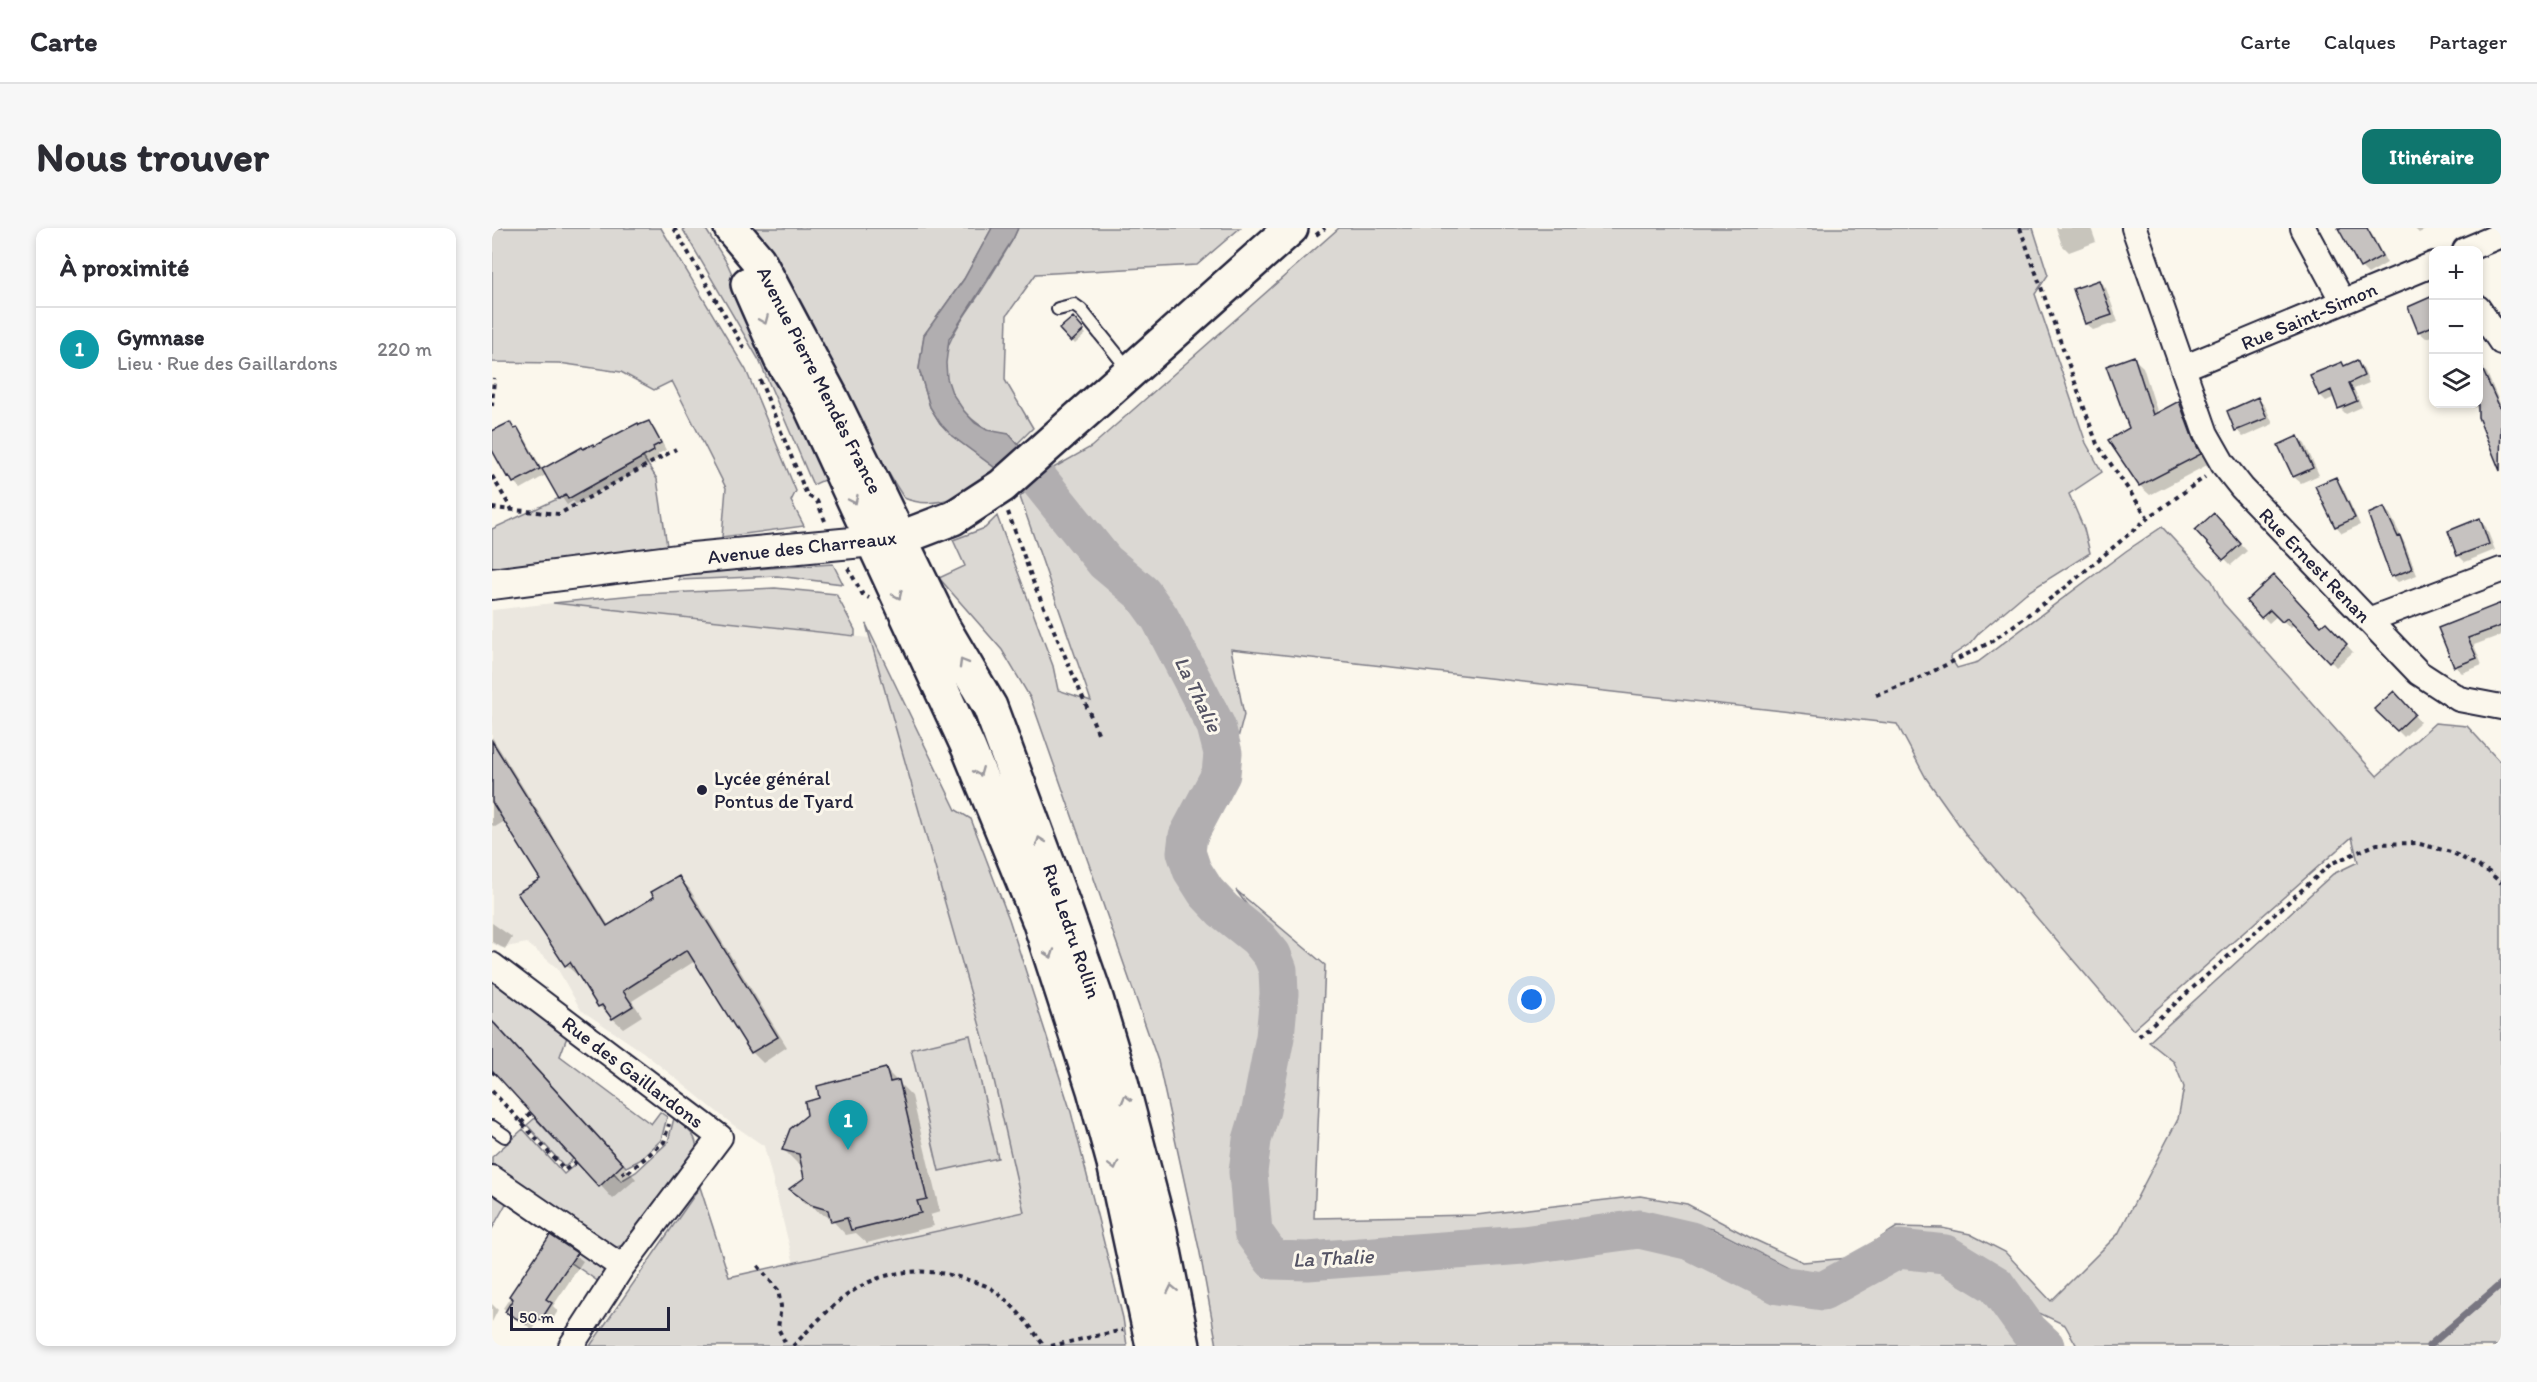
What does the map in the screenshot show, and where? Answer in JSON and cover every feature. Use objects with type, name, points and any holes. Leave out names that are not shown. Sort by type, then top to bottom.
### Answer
[{"type":"main road","name":"Avenue Pierre Mendès France","points":[[723,228],[781,359],[887,540]]},
{"type":"main road","name":"Avenue Pierre Mendès France","points":[[731,228],[758,260],[831,397],[887,540]]},
{"type":"main road","name":"Avenue des Charreaux","points":[[887,540],[953,518],[998,489],[1291,228]]},
{"type":"main road","name":"Rue Ledru Rollin","points":[[887,540],[1039,920],[1069,1009],[1114,1163],[1142,1337]]},
{"type":"main road","name":"Rue Ledru Rollin","points":[[887,540],[990,707],[1087,973],[1141,1153],[1160,1231],[1183,1346]]},
{"type":"street","name":"Rue Ernest Renan","points":[[2134,228],[2206,434],[2223,464],[2242,488],[2419,673],[2459,699],[2501,707]]},
{"type":"street","points":[[2303,228],[2343,302]]},
{"type":"street","points":[[2475,246],[2501,236]]},
{"type":"street","name":"Rue Saint-Simon","points":[[2184,368],[2429,266]]},
{"type":"street","points":[[2483,315],[2501,342]]},
{"type":"street","name":"Avenue des Charreaux","points":[[492,584],[693,558],[887,540]]},
{"type":"street","points":[[2368,620],[2501,570]]},
{"type":"street","name":"Rue des Gaillardons","points":[[492,965],[720,1137],[622,1267]]},
{"type":"street","points":[[492,1178],[622,1267],[571,1346]]},
{"type":"lane","points":[[1058,309],[1074,305],[1081,310],[1131,372]]},
{"type":"lane","points":[[492,1127],[505,1136]]},
{"type":"path","points":[[674,228],[751,360]]},
{"type":"path","points":[[2020,228],[2097,444],[2148,518]]},
{"type":"path","points":[[756,370],[807,495],[817,501],[836,545],[863,596],[873,599]]},
{"type":"path","points":[[492,406],[494,378]]},
{"type":"path","points":[[492,508],[559,514],[676,449]]},
{"type":"path","points":[[1876,695],[1914,681],[1991,642],[2066,586],[2148,518],[2223,464]]},
{"type":"path","points":[[492,476],[512,510]]},
{"type":"path","points":[[998,489],[1010,513],[1034,584],[1099,735]]},
{"type":"path","points":[[2139,1036],[2332,862],[2377,844],[2416,843],[2451,852],[2489,872],[2501,883]]},
{"type":"path","points":[[492,1091],[565,1170],[576,1162]]},
{"type":"path","points":[[622,1171],[625,1175],[664,1142],[672,1114],[671,1100]]},
{"type":"path","points":[[758,1266],[778,1290],[781,1306],[778,1328],[788,1346]]},
{"type":"path","points":[[793,1346],[834,1305],[854,1290],[880,1276],[911,1271],[949,1273],[990,1287],[1023,1315],[1044,1346]]},
{"type":"path","points":[[1051,1346],[1142,1337]]},
{"type":"shaded area","points":[[492,228],[661,228],[746,370],[796,491],[791,501],[804,526],[722,537],[726,488],[672,381],[654,390],[621,372],[559,363],[492,362]]},
{"type":"shaded area","points":[[682,228],[705,228],[727,263],[826,479],[813,485],[759,360]]},
{"type":"shaded area","points":[[753,228],[992,228],[964,279],[924,335],[919,369],[930,407],[940,423],[952,436],[998,470],[965,492],[942,501],[917,502],[904,498]]},
{"type":"shaded area","points":[[992,228],[1018,228],[949,339],[946,363],[947,378],[952,393],[964,411],[975,423],[987,430],[1009,434],[1021,448],[998,470],[952,436],[940,423],[930,407],[919,369],[924,335],[964,279]]},
{"type":"shaded area","points":[[1018,228],[1240,228],[1197,265],[1036,274],[1007,315],[1005,380],[1033,428],[1017,444],[1009,434],[1002,434],[983,427],[962,409],[951,392],[945,376],[945,361],[954,333],[994,271]]},
{"type":"shaded area","points":[[1339,228],[2033,228],[2048,275],[2035,294],[2086,443],[2102,472],[2069,494],[2084,529],[2090,553],[2026,593],[1979,633],[1971,643],[1950,657],[1957,668],[1978,662],[2126,551],[2162,527],[2212,581],[2223,603],[2377,776],[2435,723],[2467,726],[2501,763],[2501,1346],[2077,1346],[2065,1325],[2037,1312],[1994,1263],[1952,1242],[1897,1241],[1833,1273],[1814,1275],[1791,1269],[1713,1229],[1678,1221],[1638,1218],[1537,1233],[1281,1252],[1268,1231],[1263,1191],[1263,1151],[1292,995],[1289,964],[1236,890],[1325,965],[1314,1218],[1476,1215],[1640,1196],[1687,1204],[1803,1262],[1849,1258],[1897,1227],[1942,1228],[1970,1234],[2005,1252],[2051,1301],[2118,1234],[2178,1119],[2184,1087],[2174,1062],[2149,1042],[2333,874],[2358,862],[2352,837],[2133,1030],[1967,836],[1926,778],[1897,724],[1231,649],[1244,715],[1238,738],[1172,607],[1153,587],[1121,564],[1092,531],[1048,471],[1091,447]]},
{"type":"shaded area","points":[[643,457],[657,479],[667,546],[492,570],[492,529],[566,495],[568,498]]},
{"type":"shaded area","points":[[1029,488],[1086,557],[1134,600],[1155,634],[1197,725],[1211,763],[1178,837],[1178,862],[1194,889],[1215,914],[1250,942],[1264,959],[1271,980],[1266,1022],[1251,1102],[1236,1161],[1240,1227],[1263,1268],[1285,1271],[1520,1256],[1633,1241],[1684,1247],[1764,1291],[1820,1304],[1851,1290],[1897,1261],[1938,1267],[1986,1293],[2029,1346],[1217,1346],[1200,1253],[1158,1061],[1031,699],[1002,650],[939,578],[965,566],[953,540],[985,528],[997,516],[1053,666],[1058,690],[1091,701],[1020,497]]},
{"type":"shaded area","points":[[833,564],[843,584],[777,576],[679,580],[679,574]]},
{"type":"shaded area","points":[[775,588],[836,594],[855,630],[855,636],[553,603],[644,594]]},
{"type":"shaded area","name":"Lycée général Pontus de Tyard","points":[[553,603],[869,638],[989,1058],[1024,1212],[794,1264],[764,1146],[732,1124],[643,1052],[581,1010],[557,968],[527,943],[501,948],[492,943],[492,610]]},
{"type":"shaded area","points":[[866,624],[956,810],[971,819],[1009,919],[1071,1112],[1123,1318],[1127,1346],[590,1346],[700,1187],[729,1277],[1024,1212],[989,1058]]},
{"type":"shaded area","points":[[492,978],[567,1037],[560,1056],[651,1124],[660,1112],[667,1117],[661,1140],[640,1160],[626,1167],[495,1024],[492,1026]]},
{"type":"shaded area","points":[[970,1035],[998,1158],[939,1171],[911,1049]]},
{"type":"shaded area","points":[[535,1118],[573,1159],[565,1167],[527,1125]]},
{"type":"shaded area","points":[[674,1118],[694,1137],[696,1153],[626,1244],[617,1247],[603,1243],[492,1172],[492,1157],[523,1129],[564,1174],[577,1163],[599,1186],[614,1173],[621,1181],[636,1172],[668,1142]]},
{"type":"shaded area","points":[[492,1190],[508,1200],[492,1229]]},
{"type":"shaded area","points":[[578,1252],[606,1272],[599,1282],[570,1262]]},
{"type":"building","points":[[2338,228],[2367,228],[2382,256],[2360,268]]},
{"type":"building","points":[[2099,280],[2112,315],[2085,324],[2073,289]]},
{"type":"building","points":[[2429,298],[2429,328],[2418,332],[2408,307]]},
{"type":"building","points":[[1073,317],[1084,330],[1071,342],[1059,329]]},
{"type":"building","points":[[2134,356],[2153,415],[2179,401],[2201,454],[2139,486],[2108,440],[2129,428],[2106,366]]},
{"type":"building","points":[[2357,360],[2364,376],[2349,383],[2357,401],[2338,409],[2331,390],[2319,396],[2310,375],[2342,362],[2344,366]]},
{"type":"building","points":[[2483,371],[2501,410],[2500,471],[2478,417],[2478,408],[2483,408]]},
{"type":"building","points":[[2258,397],[2267,418],[2235,431],[2227,411]]},
{"type":"building","points":[[649,421],[661,443],[653,447],[654,451],[568,499],[566,495],[559,499],[542,469],[582,447],[583,449],[593,444],[594,446],[638,423],[639,425]]},
{"type":"building","points":[[510,422],[514,429],[518,428],[540,469],[513,483],[509,476],[507,477],[492,450],[492,431]]},
{"type":"building","points":[[2298,436],[2313,468],[2293,477],[2278,445]]},
{"type":"building","points":[[2336,477],[2355,518],[2335,527],[2315,486]]},
{"type":"building","points":[[2384,507],[2398,537],[2400,536],[2412,569],[2391,577],[2368,514]]},
{"type":"building","points":[[2214,513],[2241,544],[2223,560],[2195,530]]},
{"type":"building","points":[[2480,518],[2489,544],[2457,556],[2448,531]]},
{"type":"building","points":[[2274,575],[2321,626],[2326,622],[2347,644],[2329,662],[2287,618],[2282,622],[2270,610],[2261,618],[2246,601]]},
{"type":"building","points":[[2501,603],[2501,626],[2468,638],[2477,658],[2454,667],[2438,628]]},
{"type":"building","points":[[2394,691],[2415,714],[2397,731],[2374,709]]},
{"type":"building","points":[[492,741],[607,926],[654,897],[651,892],[679,876],[778,1037],[751,1053],[687,950],[623,991],[633,1006],[612,1019],[602,1005],[598,1007],[570,962],[565,966],[517,893],[540,879],[492,802]]},
{"type":"building","points":[[492,1021],[623,1164],[599,1187],[492,1070]]},
{"type":"building","points":[[886,1068],[890,1082],[899,1080],[927,1199],[917,1201],[921,1213],[851,1230],[847,1218],[831,1222],[828,1210],[811,1205],[789,1189],[804,1178],[799,1154],[782,1150],[790,1129],[807,1115],[805,1102],[819,1098],[817,1086]]},
{"type":"building","points":[[550,1235],[577,1253],[546,1299],[552,1303],[541,1320],[532,1315],[526,1324],[505,1312],[513,1299],[509,1296]]},
{"type":"waterway","name":"La Thalie","points":[[1039,480],[1105,562],[1142,593],[1160,618],[1216,726],[1223,753],[1221,774],[1188,836],[1186,852],[1192,870],[1206,892],[1223,910],[1258,938],[1272,955],[1278,970],[1279,994],[1275,1037],[1261,1110],[1252,1140],[1248,1172],[1253,1232],[1273,1260],[1308,1261],[1523,1245],[1639,1229],[1691,1241],[1779,1285],[1823,1291],[1899,1249],[1945,1254],[1996,1285],[2029,1331],[2045,1346]]},
{"type":"waterway","points":[[2429,1346],[2501,1284]]},
{"type":"place","name":"Lycée général Pontus de Tyard","points":[[702,790]]},
{"type":"place","name":"Gymnase","points":[[848,1150]]}]
